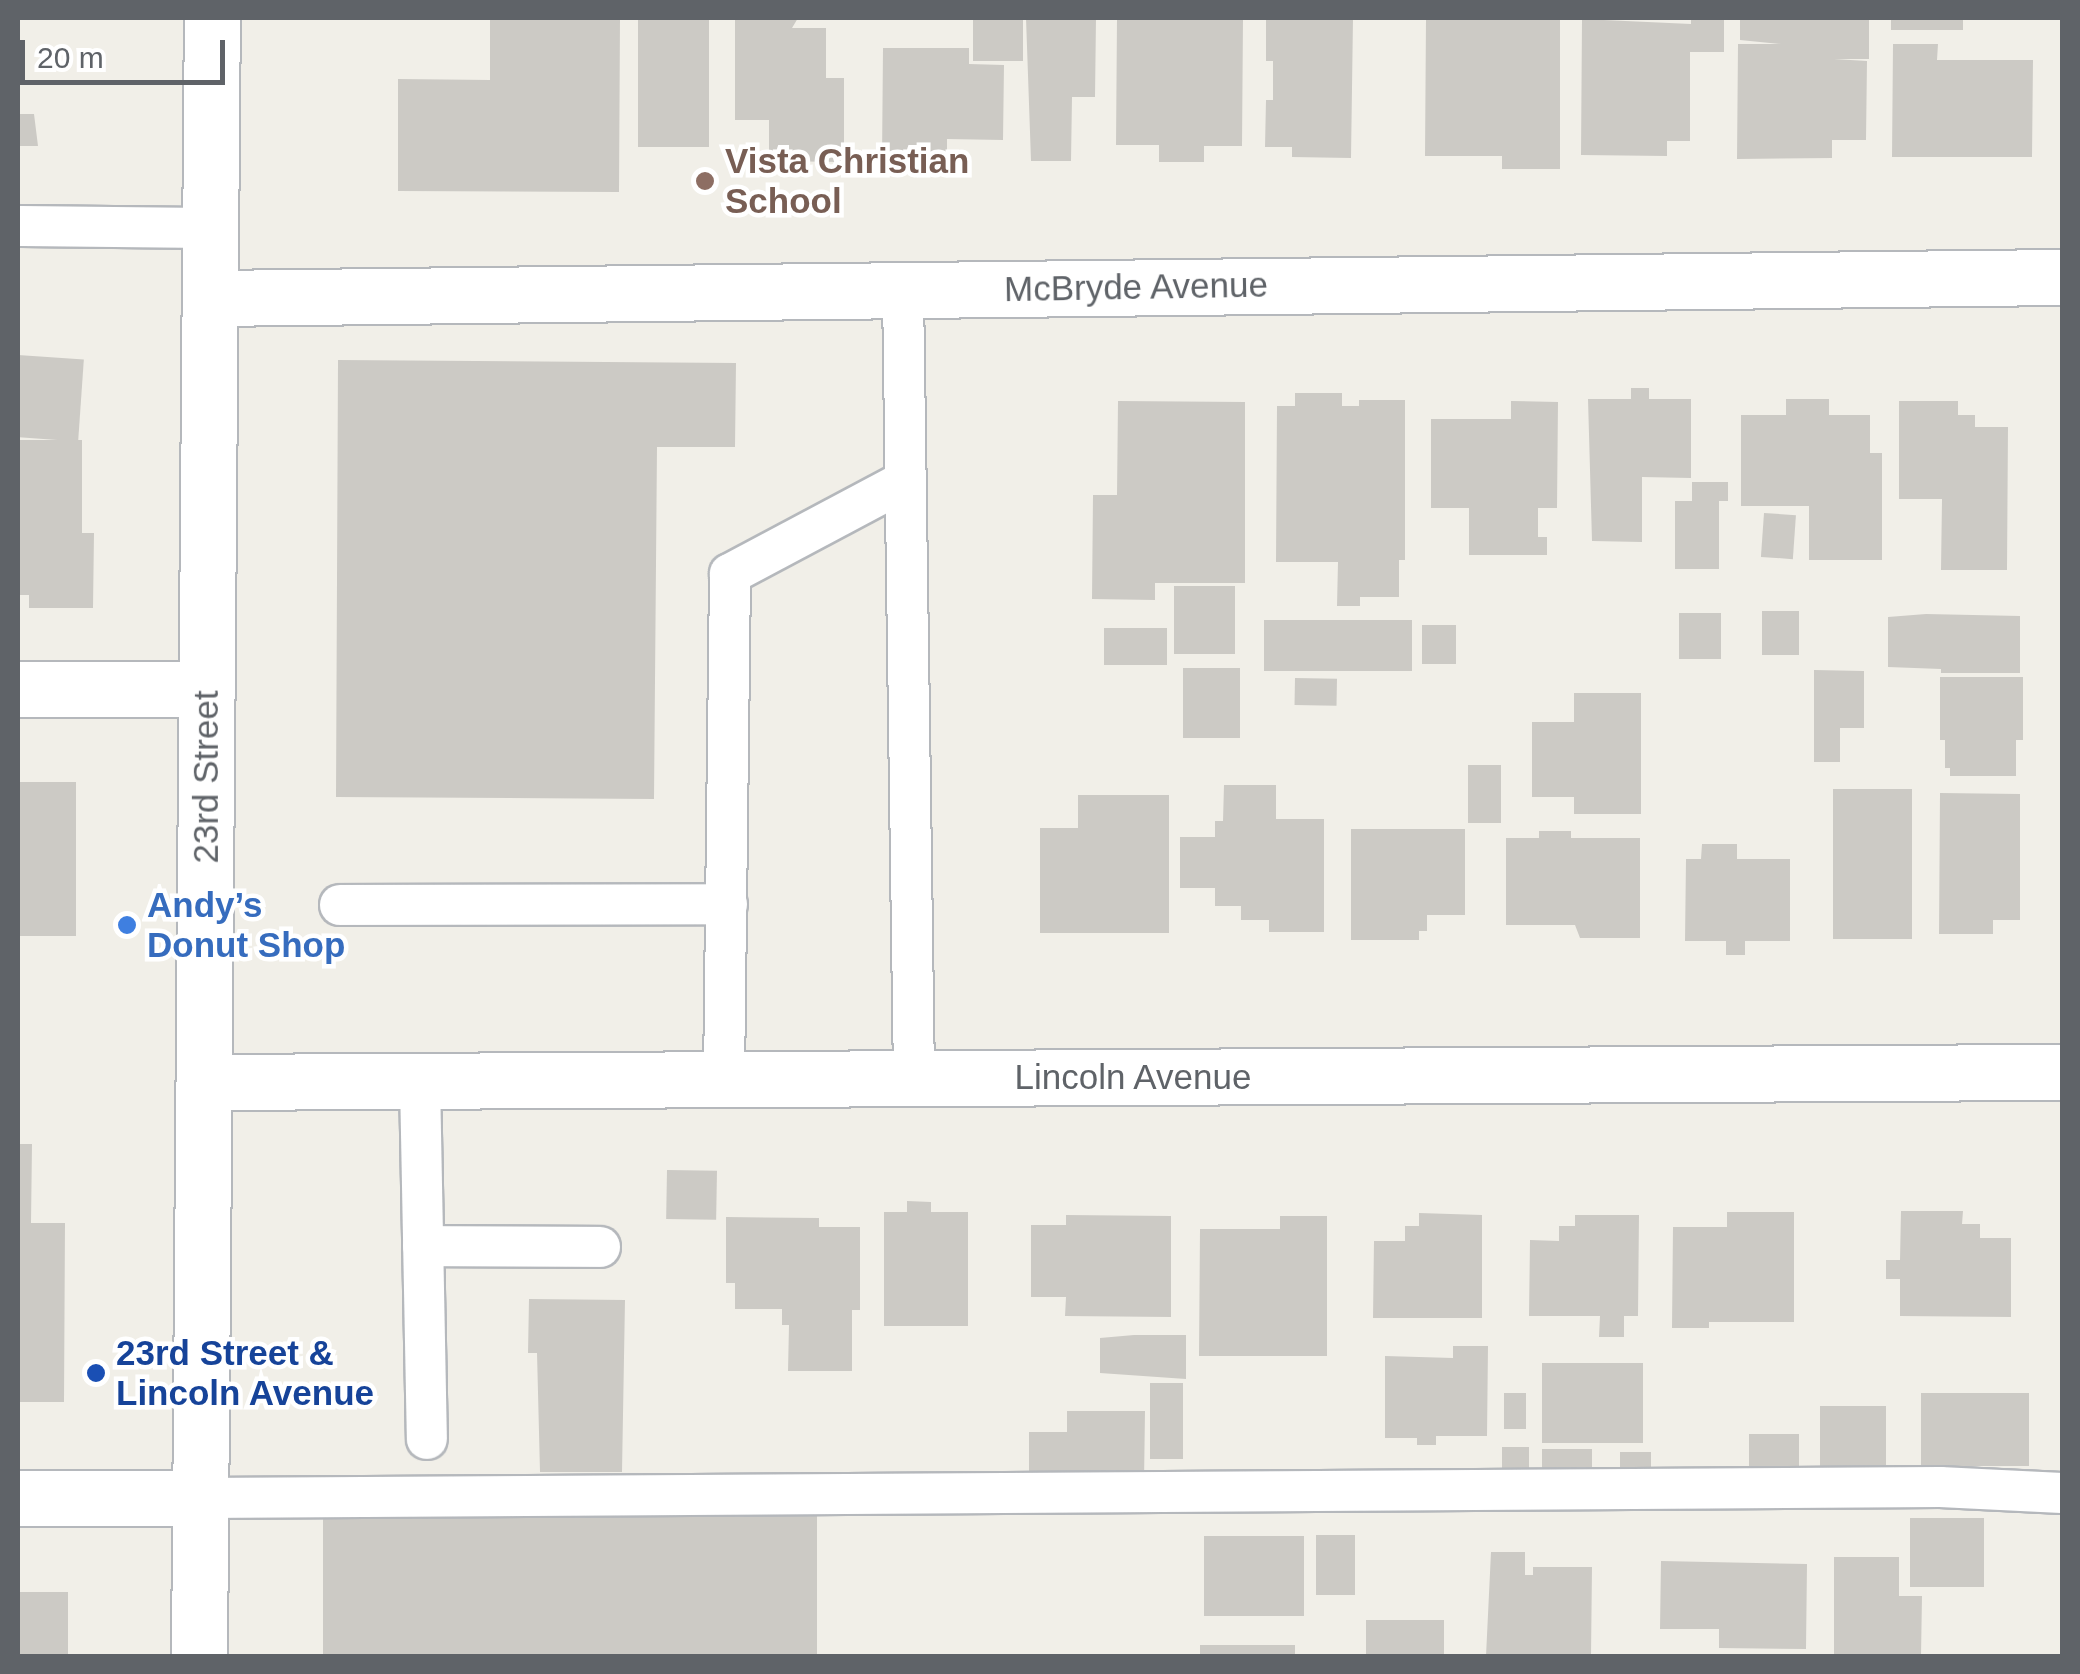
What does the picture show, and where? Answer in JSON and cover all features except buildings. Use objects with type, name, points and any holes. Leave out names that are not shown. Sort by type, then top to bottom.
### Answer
[{"type":"street","name":"23rd Street","points":[[199,1656],[212,18]]},
{"type":"street","name":"McBryde Avenue","points":[[210,298],[2062,277]]},
{"type":"street","points":[[18,688],[206,689]]},
{"type":"street","name":"Lincoln Avenue","points":[[204,1082],[2062,1072]]},
{"type":"street","points":[[18,1498],[200,1498]]},
{"type":"lane","points":[[18,226],[210,228]]},
{"type":"lane","points":[[903,290],[914,1078]]},
{"type":"lane","points":[[724,1080],[730,574],[906,480]]},
{"type":"lane","points":[[340,905],[727,904]]},
{"type":"lane","points":[[420,1081],[427,1439]]},
{"type":"lane","points":[[423,1246],[600,1248]]},
{"type":"lane","points":[[200,1498],[1940,1487],[2062,1493]]},
{"type":"place","name":"Vista Christian School","points":[[705,181]]},
{"type":"place","name":"Andy’s Donut Shop","points":[[127,925]]},
{"type":"place","name":"23rd Street & Lincoln Avenue","points":[[96,1373]]}]
